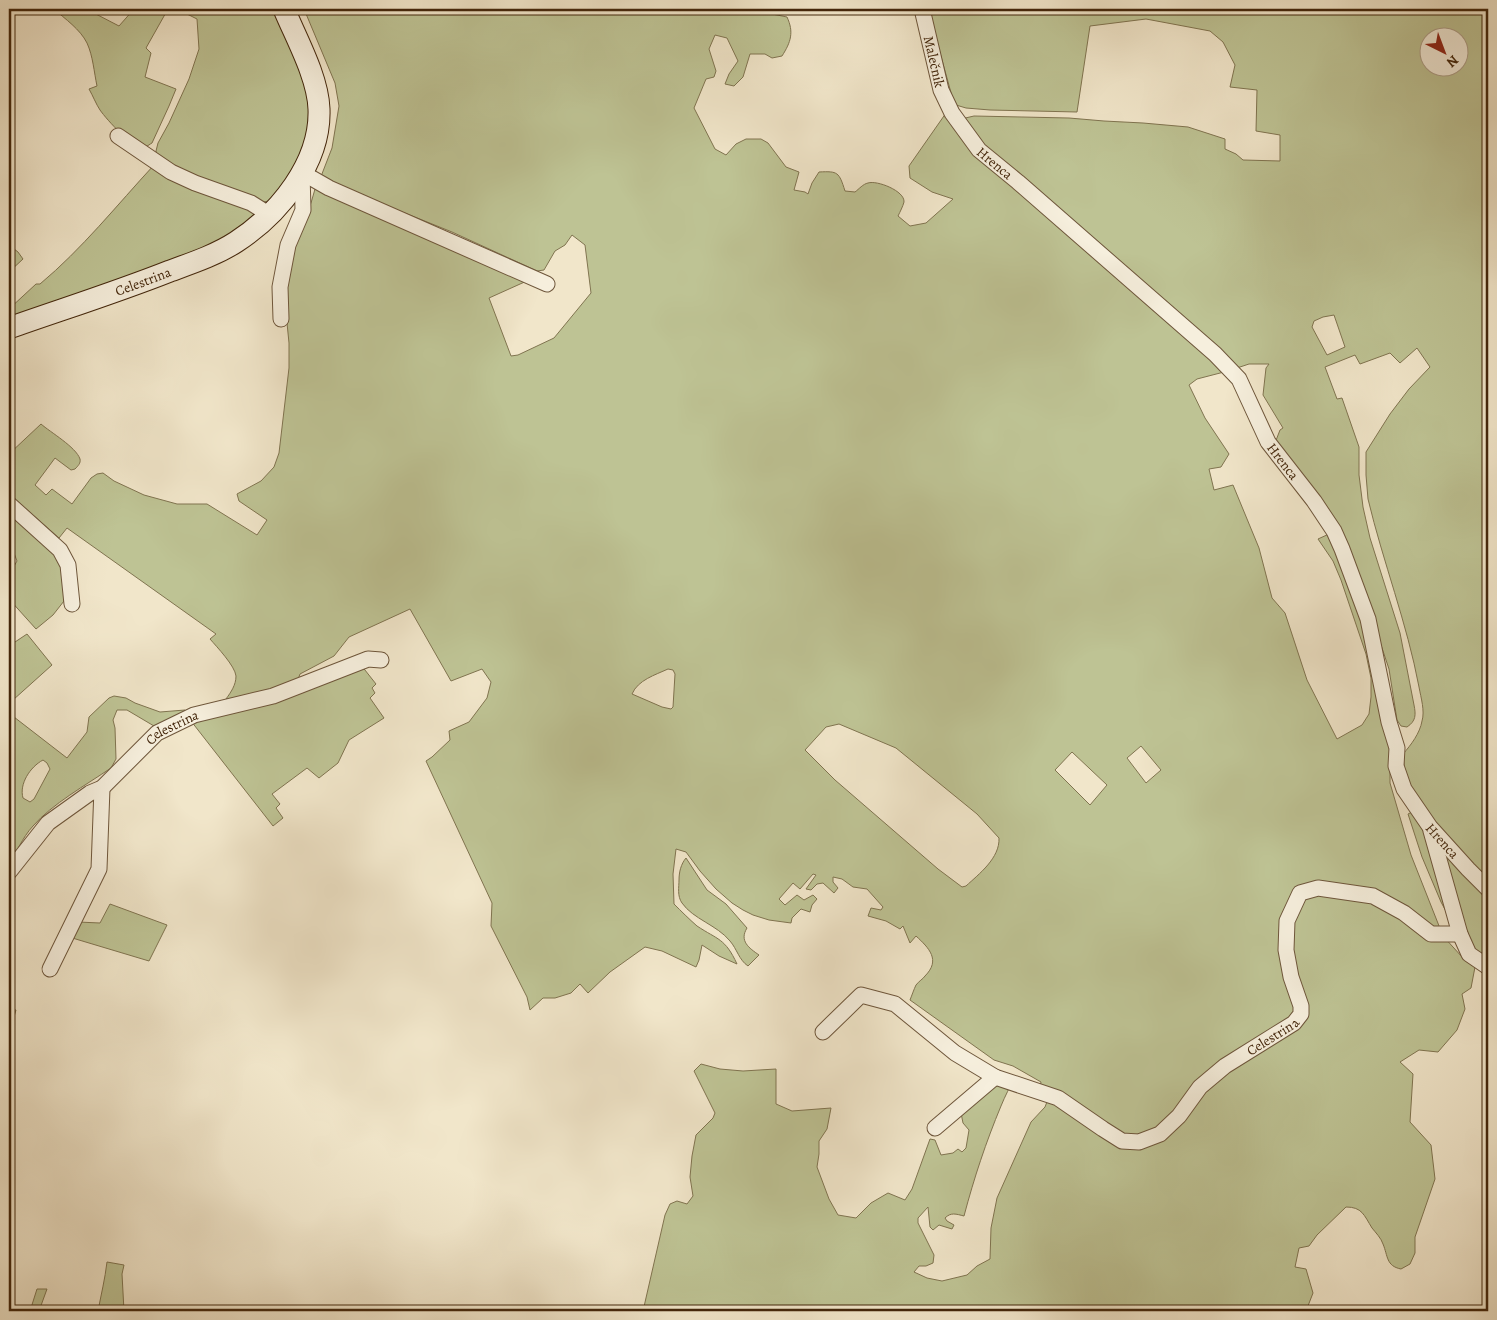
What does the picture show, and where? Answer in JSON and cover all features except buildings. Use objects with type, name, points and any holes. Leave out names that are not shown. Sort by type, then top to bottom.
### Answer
[{"type":"street","name":"Celestrina","points":[[9,328],[152,278],[208,256],[235,243],[270,216],[291,191],[302,172],[310,154],[317,129],[319,111],[318,95],[284,9]]},
{"type":"street","name":"Malečnik","points":[[922,9],[941,90],[952,113]]},
{"type":"street","name":"Hrenca","points":[[952,113],[979,150],[1200,340],[1239,378],[1268,442],[1314,501],[1334,531],[1342,549],[1368,619],[1389,722],[1397,748],[1396,766],[1404,789],[1430,827],[1488,889]]},
{"type":"street","points":[[118,136],[171,172],[195,183],[251,203],[270,216]]},
{"type":"street","name":"Celestrina","points":[[281,319],[280,288],[288,245],[303,210],[302,172]]},
{"type":"street","points":[[302,172],[329,188],[547,284]]},
{"type":"street","points":[[9,504],[60,550],[68,565],[72,604]]},
{"type":"street","name":"Celestrina","points":[[9,872],[48,822],[90,793],[102,788],[157,733],[194,715],[273,696],[368,659],[381,660]]},
{"type":"street","points":[[50,969],[98,869],[102,788]]},
{"type":"street","points":[[1430,827],[1460,934],[1469,954],[1488,967]]},
{"type":"street","name":"Celestrina","points":[[995,1077],[1058,1098],[1122,1141],[1139,1142],[1160,1134],[1179,1116],[1200,1087],[1225,1066],[1294,1023],[1301,1014],[1286,950],[1287,921],[1300,892],[1318,888],[1373,896],[1404,914],[1432,934],[1460,934]]},
{"type":"street","points":[[823,1032],[860,995],[895,1004],[955,1053],[995,1077],[935,1128]]},
{"type":"green space","points":[[54,9],[94,9],[92,12],[119,26],[134,9],[168,9],[146,48],[151,53],[145,77],[176,89],[152,143],[145,147],[127,139],[100,110],[89,89],[97,86],[87,43],[76,29]]},
{"type":"green space","points":[[177,9],[276,9],[290,40],[310,102],[306,141],[288,179],[270,201],[262,202],[188,177],[157,157],[158,143],[189,79],[199,49],[197,19]]},
{"type":"green space","points":[[304,9],[771,9],[772,14],[787,17],[790,27],[791,32],[788,46],[782,56],[772,58],[765,54],[750,54],[743,77],[734,86],[725,84],[738,61],[727,38],[715,35],[709,49],[716,71],[714,77],[706,79],[694,108],[715,149],[726,155],[736,144],[746,139],[761,139],[768,143],[786,167],[799,172],[794,190],[808,194],[819,172],[837,174],[845,191],[855,192],[868,183],[878,183],[890,187],[903,198],[904,202],[898,216],[910,226],[926,223],[953,199],[932,192],[910,178],[909,166],[946,113],[1158,314],[1224,372],[1197,379],[1189,385],[1205,418],[1229,454],[1221,467],[1209,469],[1214,490],[1233,485],[1259,548],[1272,598],[1285,613],[1307,680],[1337,739],[1362,725],[1369,714],[1371,678],[1366,654],[1341,580],[1333,561],[1318,539],[1329,534],[1367,633],[1382,701],[1390,754],[1390,783],[1411,855],[1443,936],[1463,958],[1475,967],[1471,988],[1462,994],[1465,1009],[1457,1030],[1438,1052],[1419,1050],[1400,1062],[1413,1074],[1410,1122],[1431,1145],[1435,1179],[1415,1237],[1415,1253],[1410,1264],[1401,1269],[1393,1266],[1388,1260],[1381,1240],[1364,1216],[1356,1208],[1346,1207],[1317,1235],[1309,1246],[1299,1248],[1295,1267],[1306,1269],[1313,1293],[1306,1311],[643,1311],[665,1215],[670,1204],[677,1201],[687,1204],[693,1196],[690,1177],[696,1135],[713,1118],[715,1113],[694,1071],[701,1064],[720,1069],[743,1071],[776,1069],[776,1104],[792,1111],[831,1108],[827,1129],[819,1141],[817,1167],[829,1199],[838,1215],[856,1218],[871,1203],[888,1193],[905,1200],[912,1189],[930,1139],[935,1140],[941,1155],[953,1153],[958,1149],[962,1152],[966,1148],[969,1130],[963,1123],[961,1113],[990,1077],[1014,1078],[985,1147],[964,1216],[949,1215],[945,1218],[954,1225],[952,1229],[939,1225],[933,1230],[930,1227],[928,1207],[918,1218],[918,1223],[934,1255],[933,1263],[919,1266],[914,1272],[927,1278],[942,1281],[967,1275],[977,1266],[990,1259],[991,1228],[997,1198],[1031,1122],[1045,1107],[1050,1094],[1040,1087],[1041,1082],[1013,1066],[994,1060],[910,1000],[916,985],[930,970],[933,959],[929,950],[916,936],[910,943],[903,926],[900,929],[886,921],[868,916],[871,908],[881,910],[883,907],[867,889],[853,887],[842,879],[833,877],[833,882],[838,888],[834,893],[823,883],[817,884],[811,890],[806,889],[816,875],[813,874],[800,889],[793,883],[779,899],[785,905],[797,895],[804,900],[813,895],[817,899],[812,905],[810,912],[801,909],[792,918],[791,923],[769,920],[753,915],[732,903],[716,889],[686,852],[676,849],[673,874],[674,904],[697,926],[725,944],[737,964],[719,956],[702,945],[696,967],[662,951],[645,947],[610,972],[588,993],[580,984],[571,993],[555,998],[543,998],[530,1010],[527,997],[491,926],[492,903],[426,761],[450,740],[449,731],[469,722],[487,698],[491,682],[482,669],[451,681],[410,609],[349,637],[334,656],[300,674],[296,685],[227,706],[226,699],[234,685],[236,676],[229,662],[210,639],[216,634],[67,528],[59,538],[9,494],[9,454],[41,424],[78,454],[80,459],[76,468],[71,470],[55,458],[35,485],[46,495],[52,489],[72,504],[91,478],[103,473],[114,481],[144,495],[177,504],[207,504],[257,535],[267,520],[239,501],[237,494],[261,481],[274,467],[279,453],[289,368],[289,343],[284,293],[286,268],[315,189],[354,201],[529,280],[489,298],[511,356],[518,355],[554,338],[591,293],[585,245],[572,235],[565,245],[555,251],[544,270],[537,271],[452,232],[320,179],[332,148],[339,106],[335,83]],"holes":[[[668,669],[673,670],[675,674],[673,707],[671,709],[632,694],[638,685]],[[839,724],[896,748],[977,814],[999,838],[996,852],[988,865],[966,886],[962,887],[938,869],[835,780],[805,750],[826,727]],[[1141,746],[1161,770],[1146,783],[1127,758]],[[1072,752],[1107,785],[1090,805],[1055,770]]]},
{"type":"green space","points":[[928,9],[1488,9],[1488,882],[1426,812],[1405,776],[1403,754],[1412,743],[1421,725],[1423,717],[1422,704],[1408,639],[1368,499],[1366,452],[1390,414],[1409,389],[1430,367],[1417,348],[1400,363],[1390,353],[1360,364],[1355,355],[1325,367],[1337,399],[1342,398],[1359,447],[1359,475],[1363,507],[1370,538],[1400,633],[1415,709],[1414,720],[1407,727],[1401,726],[1397,720],[1389,669],[1368,606],[1275,443],[1280,430],[1283,428],[1263,395],[1266,368],[1269,364],[1249,364],[1237,368],[1000,161],[961,119],[974,116],[1069,118],[1188,127],[1225,139],[1225,149],[1243,160],[1280,161],[1280,135],[1256,131],[1257,90],[1230,87],[1235,65],[1223,42],[1210,31],[1146,19],[1090,26],[1077,112],[990,110],[966,108],[956,105]],"holes":[[[1334,315],[1345,347],[1327,355],[1312,327],[1314,321]]]},
{"type":"green space","points":[[154,165],[253,209],[255,216],[225,238],[184,256],[13,317],[9,313],[9,309],[70,256]]},
{"type":"green space","points":[[9,245],[23,259],[9,272]]},
{"type":"green space","points":[[9,505],[63,561],[64,601],[53,615],[36,629],[9,599],[9,571],[17,561],[9,547]]},
{"type":"green space","points":[[27,634],[52,665],[13,700],[14,717],[67,758],[87,732],[89,717],[109,698],[114,696],[126,698],[160,712],[185,710],[189,714],[154,726],[127,710],[117,710],[113,720],[116,759],[111,768],[70,795],[41,818],[26,835],[9,867],[9,646]],"holes":[[[43,760],[50,769],[34,799],[30,802],[23,798],[24,782],[30,771],[38,763]]]},
{"type":"green space","points":[[361,665],[376,684],[372,688],[375,693],[370,698],[384,718],[349,740],[338,763],[319,778],[307,768],[272,794],[280,804],[276,808],[283,818],[273,826],[191,721]]},
{"type":"green space","points":[[1414,811],[1488,894],[1488,963],[1463,943],[1441,902],[1422,857],[1408,814]]},
{"type":"green space","points":[[686,858],[707,890],[726,904],[747,928],[744,937],[746,944],[759,955],[748,966],[742,961],[725,935],[692,913],[680,900],[679,874]]},
{"type":"green space","points":[[110,904],[167,925],[149,961],[69,937],[78,922],[100,923]]},
{"type":"green space","points":[[9,1009],[16,1010],[9,1034]]},
{"type":"green space","points":[[107,1262],[124,1265],[122,1274],[124,1311],[98,1311]]},
{"type":"green space","points":[[37,1289],[47,1289],[39,1311],[30,1311]]}]
